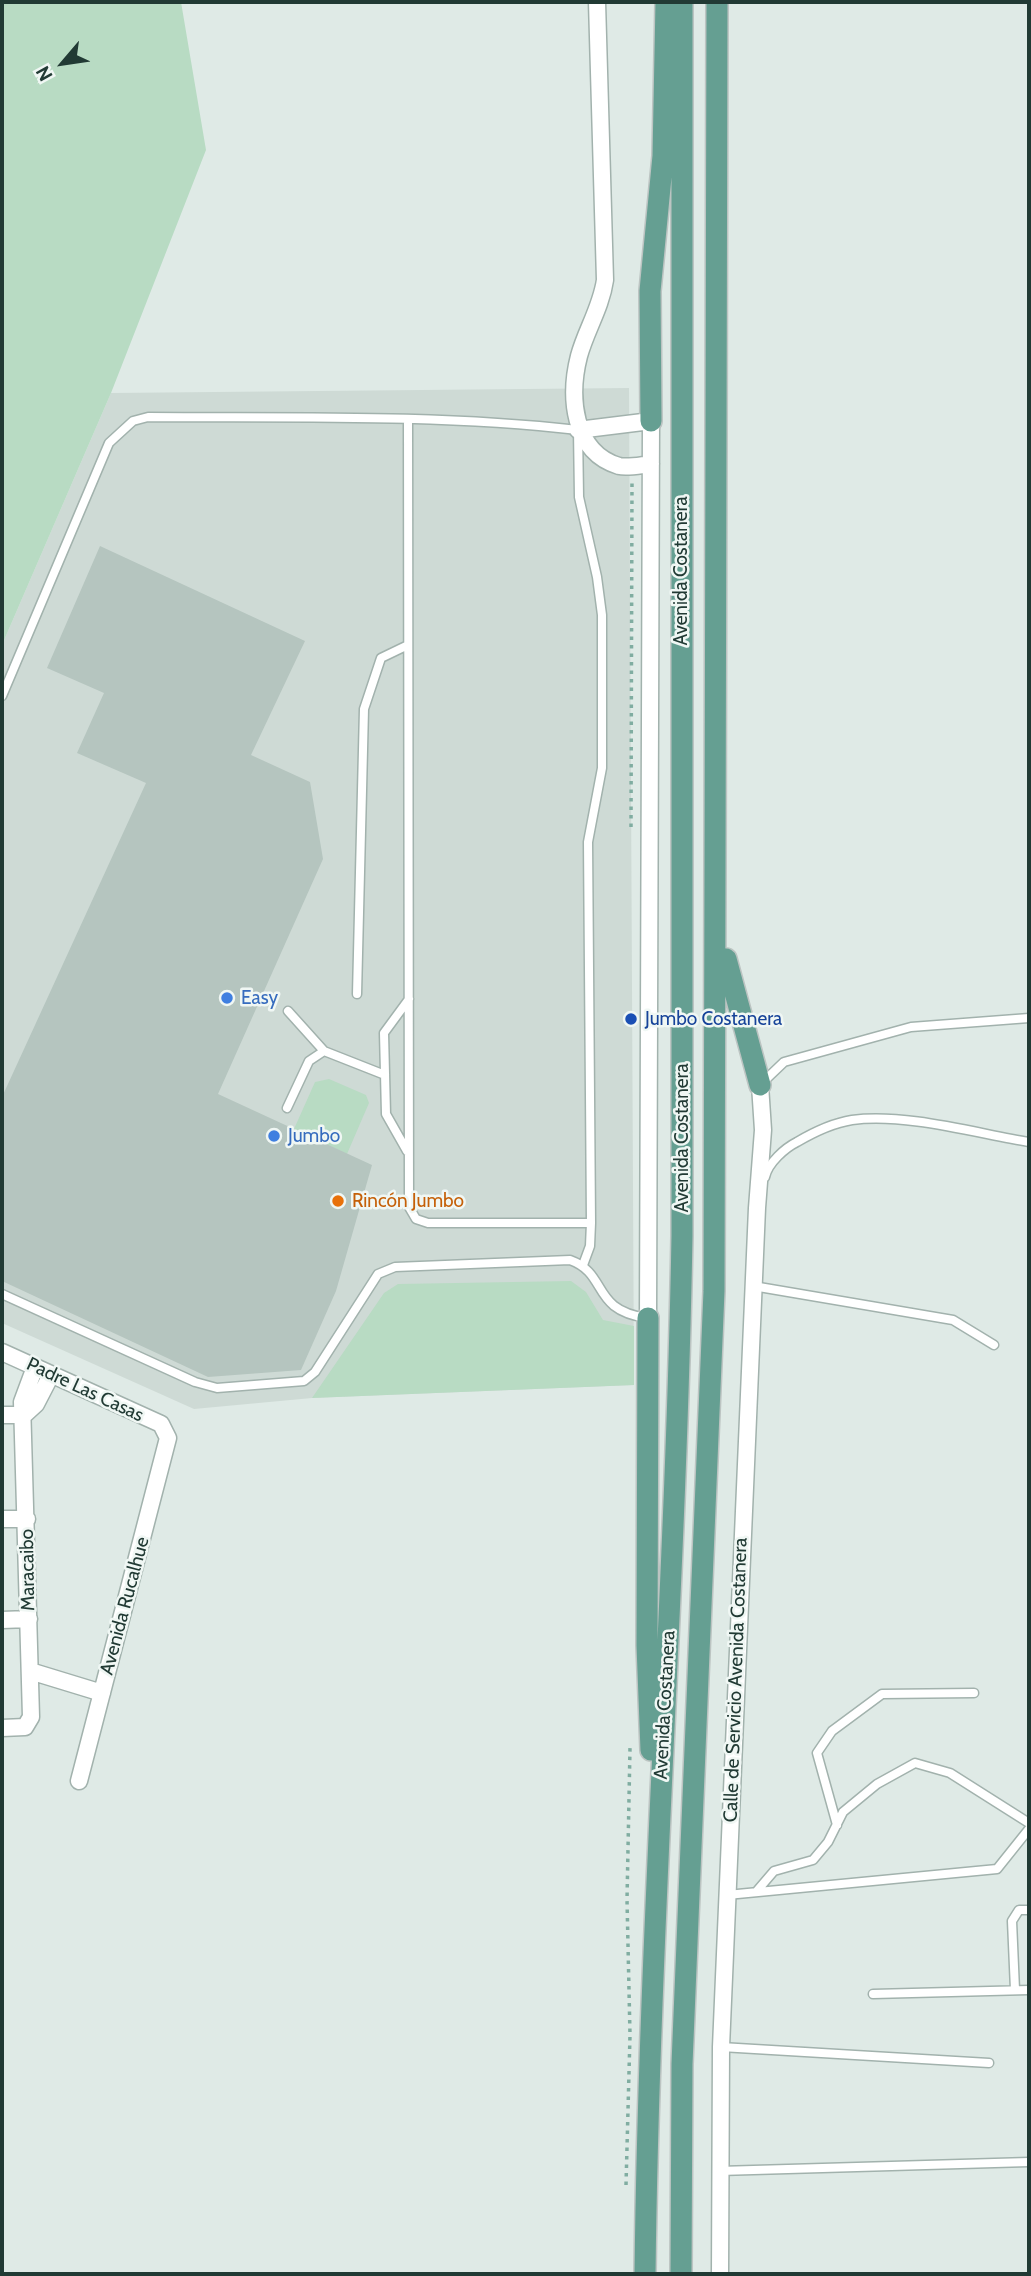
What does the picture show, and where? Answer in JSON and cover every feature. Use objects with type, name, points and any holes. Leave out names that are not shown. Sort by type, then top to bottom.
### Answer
[{"type":"main road","points":[[651,421],[650,291],[663,156],[666,2]]},
{"type":"main road","name":"Avenida Costanera","points":[[645,2274],[658,1842],[677,1437],[681,1263],[682,2]]},
{"type":"main road","name":"Avenida Costanera","points":[[681,2274],[682,2064],[714,1291],[717,908],[717,2]]},
{"type":"main road","points":[[717,908],[733,992],[760,1085]]},
{"type":"main road","points":[[648,1318],[646,1645],[658,1842]]},
{"type":"street","points":[[597,2],[605,280],[601,301],[577,368],[575,384],[578,430],[596,452],[620,466],[651,464]]},
{"type":"street","points":[[578,430],[651,421],[648,1318]]},
{"type":"street","name":"Calle de Servicio Avenida Costanera","points":[[720,2274],[721,2047],[753,1286],[763,1130],[760,1085]]},
{"type":"street","name":"Padre Las Casas","points":[[2,1352],[161,1424],[167,1431]]},
{"type":"street","name":"Maracaibo","points":[[2,1728],[28,1724],[30,1671],[22,1402],[35,1367]]},
{"type":"street","points":[[2,1415],[24,1415],[36,1404],[51,1375]]},
{"type":"street","name":"Avenida Rucalhue","points":[[79,1781],[168,1438],[167,1431]]},
{"type":"street","points":[[2,1519],[27,1519]]},
{"type":"street","points":[[2,1620],[29,1619]]},
{"type":"street","points":[[30,1671],[102,1693]]},
{"type":"lane","points":[[2,696],[109,443],[127,426],[148,417],[408,419],[487,421],[578,430],[580,507],[597,577],[602,615],[602,768],[588,842],[591,1223],[590,1246],[583,1265]]},
{"type":"lane","points":[[408,419],[409,1208],[416,1219],[428,1223],[591,1223]]},
{"type":"lane","points":[[357,994],[364,709],[381,658],[408,645]]},
{"type":"lane","points":[[408,999],[384,1033],[386,1114],[409,1153]]},
{"type":"lane","points":[[288,1011],[324,1051],[385,1075]]},
{"type":"lane","points":[[760,1085],[784,1062],[911,1027],[1029,1018]]},
{"type":"lane","points":[[287,1108],[309,1061],[324,1051]]},
{"type":"lane","points":[[757,1208],[766,1170],[788,1147],[816,1131],[851,1120],[899,1120],[1029,1142]]},
{"type":"lane","points":[[2,1294],[195,1382],[216,1388],[304,1381],[315,1372],[378,1274],[395,1267],[570,1260],[583,1265],[615,1308],[625,1315],[648,1318]]},
{"type":"lane","points":[[753,1286],[953,1320],[994,1345]]},
{"type":"lane","points":[[836,1825],[817,1754],[832,1731],[883,1694],[974,1693]]},
{"type":"lane","points":[[755,1892],[774,1871],[813,1860],[843,1812],[877,1784],[915,1763],[950,1773],[1029,1823]]},
{"type":"lane","points":[[727,1895],[997,1870],[1029,1829]]},
{"type":"lane","points":[[1015,1990],[1012,1921],[1019,1910],[1029,1910]]},
{"type":"lane","points":[[873,1994],[1029,1990]]},
{"type":"lane","points":[[721,2047],[989,2063]]},
{"type":"lane","points":[[719,2171],[1029,2162]]},
{"type":"shaded area","points":[[629,388],[634,1385],[312,1398],[194,1409],[2,1323],[2,645],[111,393]]},
{"type":"green space","points":[[2,2],[181,2],[206,150],[111,393],[2,645]]},
{"type":"green space","points":[[329,1079],[366,1095],[369,1103],[347,1154],[294,1129],[315,1082]]},
{"type":"green space","points":[[571,1281],[586,1292],[603,1320],[634,1326],[634,1385],[312,1398],[384,1293],[398,1284]]},
{"type":"building","points":[[100,546],[305,641],[251,755],[310,782],[323,859],[218,1094],[372,1165],[336,1291],[301,1370],[208,1377],[2,1281],[2,1097],[146,783],[77,753],[104,693],[47,668]]},
{"type":"place","name":"Easy","points":[[227,998]]},
{"type":"place","name":"Jumbo Costanera","points":[[631,1019]]},
{"type":"place","name":"Jumbo","points":[[274,1136]]},
{"type":"place","name":"Rincón Jumbo","points":[[338,1201]]}]
